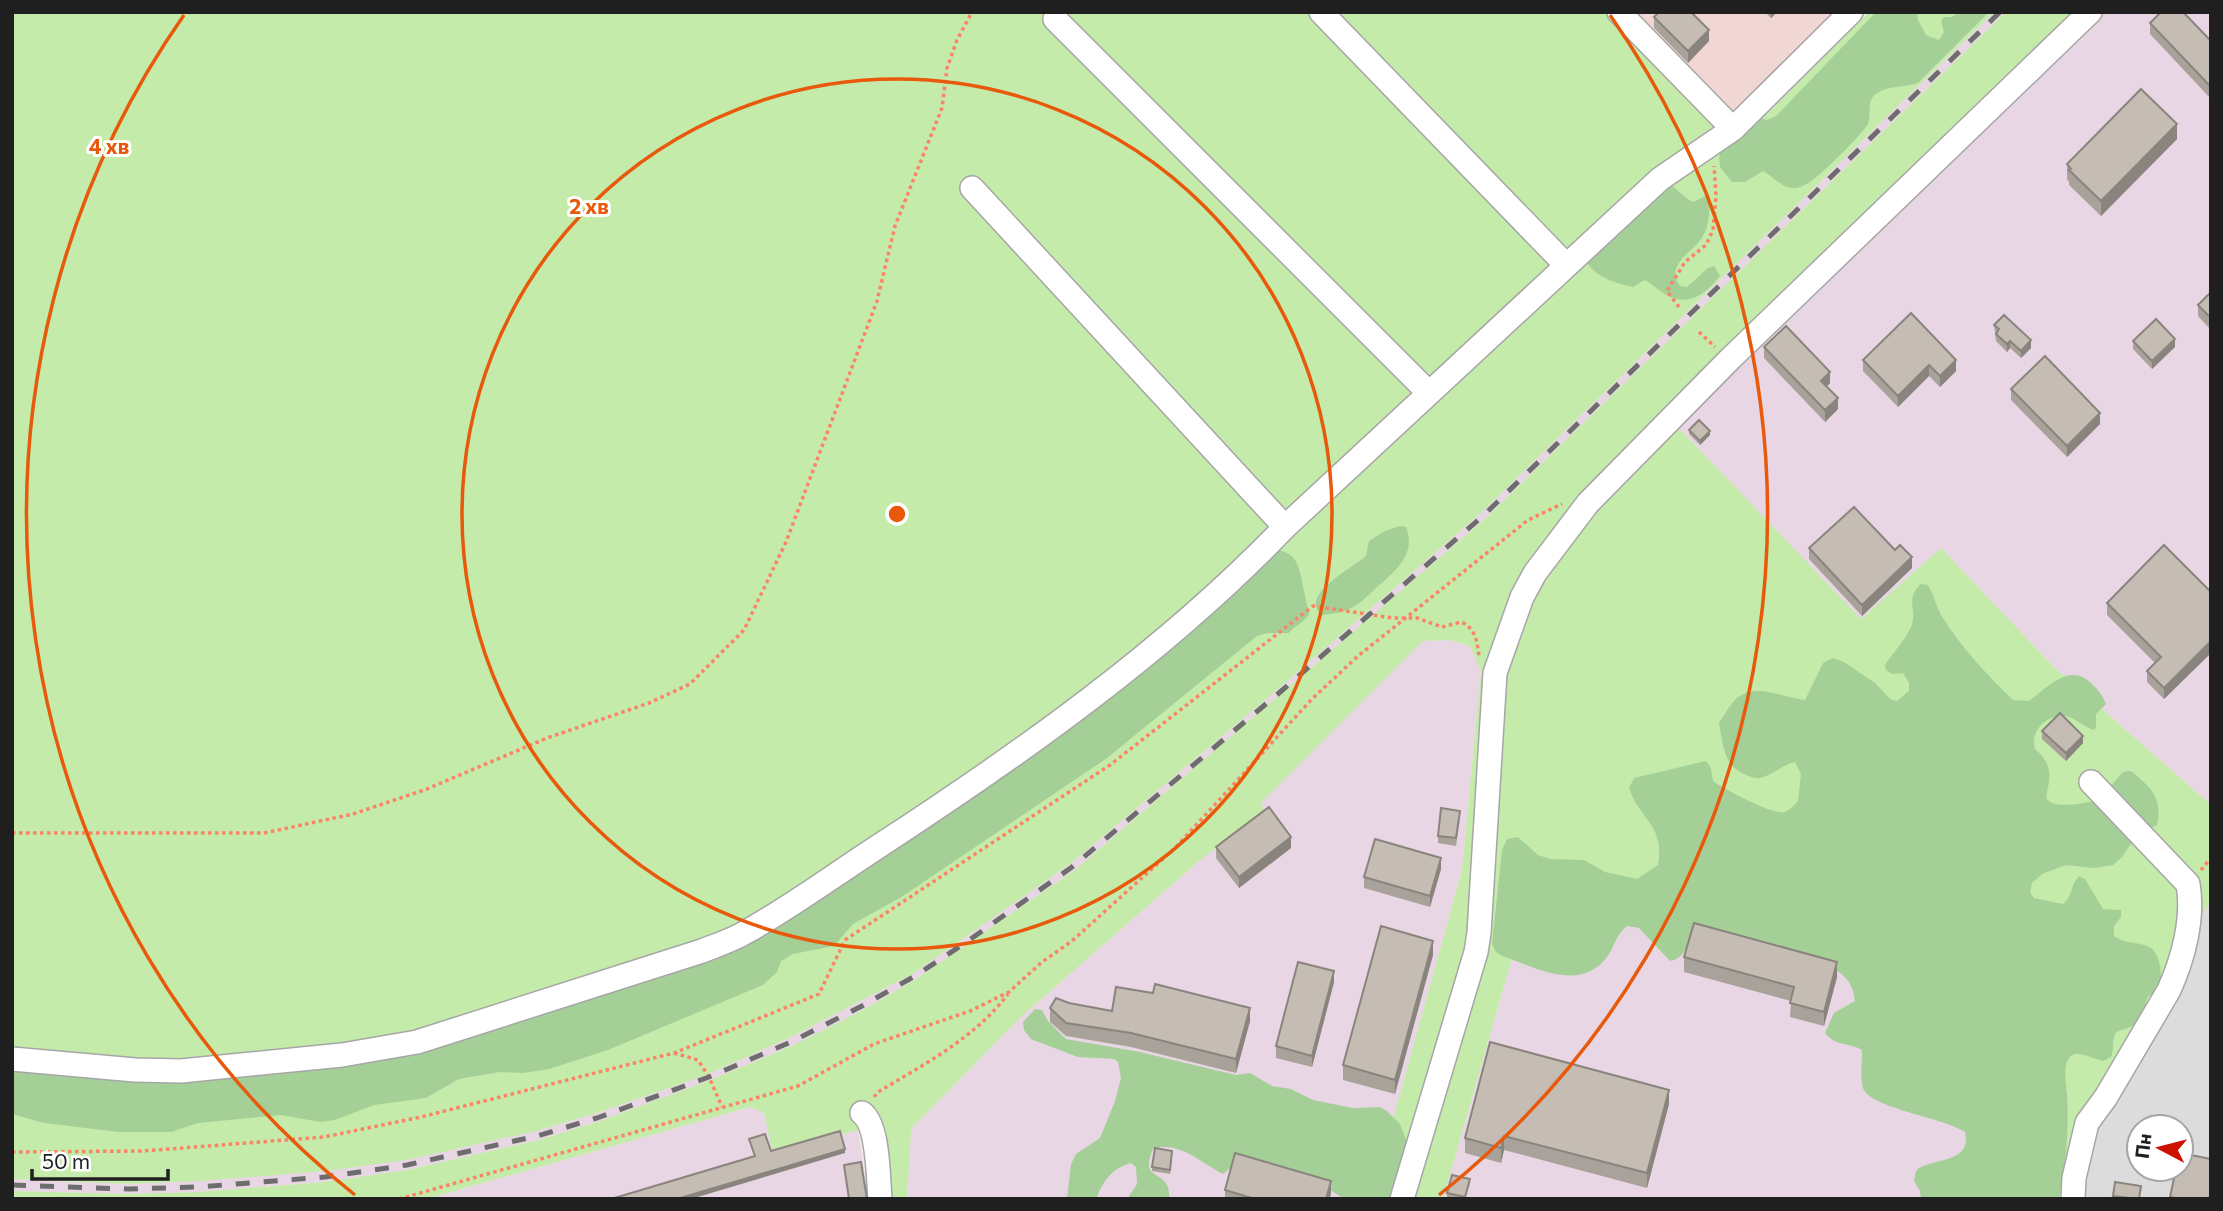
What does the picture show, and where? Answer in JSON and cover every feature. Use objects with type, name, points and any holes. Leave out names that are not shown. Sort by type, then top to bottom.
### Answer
[{"type":"street","points":[[1321,12],[1566,265]]},
{"type":"street","points":[[1619,12],[1733,129]]},
{"type":"street","points":[[12,1059],[135,1070],[181,1071],[342,1055],[417,1042],[702,951],[744,934],[946,803],[1191,619],[1285,527],[1566,265],[1660,179],[1733,129],[1851,12]]},
{"type":"street","points":[[1402,1199],[1471,971],[1477,942],[1495,673],[1522,597],[1535,572],[1588,503],[1730,359],[2090,12]]},
{"type":"street","points":[[1055,19],[1429,393]]},
{"type":"street","points":[[972,188],[1285,527]]},
{"type":"street","points":[[2073,1199],[2074,1178],[2087,1123],[2106,1097],[2169,990],[2177,972],[2185,940],[2191,900],[2188,884],[2091,782]]},
{"type":"street","points":[[862,1113],[868,1117],[873,1135],[880,1199]]},
{"type":"path","points":[[12,833],[264,832],[354,814],[428,789],[547,738],[649,703],[690,684],[744,630],[786,542],[877,301],[895,226],[942,108],[942,90],[953,49],[972,12]]},
{"type":"path","points":[[1679,307],[1667,291],[1685,262],[1706,245],[1713,230],[1715,168],[1702,151]]},
{"type":"path","points":[[862,1113],[877,1092],[946,1050],[997,1008],[1009,992],[1042,962],[1072,941],[1174,848],[1312,699],[1358,656],[1528,520],[1557,505],[1588,503]]},
{"type":"path","points":[[399,1199],[797,1086],[874,1044],[970,1011],[1009,992]]},
{"type":"path","points":[[674,1053],[698,1060],[722,1107]]},
{"type":"shaded area","points":[[1630,12],[1834,12],[1729,115]]},
{"type":"shaded area","points":[[1994,12],[2006,12],[1486,518],[1075,870],[916,979],[792,1046],[708,1081],[597,1122],[539,1140],[407,1170],[325,1182],[197,1192],[127,1194],[12,1191],[12,1179],[129,1184],[326,1171],[407,1159],[536,1131],[706,1075],[791,1037],[914,973],[1070,864],[1277,690],[1482,512]]},
{"type":"shaded area","points":[[2101,12],[2211,12],[2211,805],[2053,666],[1941,548],[1861,620],[1676,425]]},
{"type":"shaded area","points":[[1449,640],[1470,646],[1481,671],[1462,870],[1371,1199],[907,1199],[911,1129],[1022,1016],[1199,861],[1264,810],[1260,803],[1423,641]]},
{"type":"shaded area","points":[[1539,864],[2013,997],[1973,1199],[1443,1199]]},
{"type":"shaded area","points":[[2211,902],[2211,1199],[2076,1199],[2090,1121],[2180,938]]},
{"type":"shaded area","points":[[750,1107],[764,1113],[773,1154],[858,1130],[869,1199],[427,1199]]},
{"type":"green space","points":[[12,12],[1630,12],[1730,146],[1770,111],[1869,12],[1994,12],[1482,512],[1277,690],[1070,864],[914,973],[791,1037],[706,1075],[536,1131],[407,1160],[326,1171],[129,1184],[12,1179]]},
{"type":"green space","points":[[1876,12],[1917,12],[1926,35],[1939,40],[1944,32],[1941,21],[1944,17],[1952,17],[1959,12],[1989,12],[1918,83],[1885,89],[1873,97],[1868,124],[1835,160],[1811,181],[1791,188],[1782,185],[1763,171],[1745,182],[1732,182],[1720,167],[1719,157],[1727,136],[1756,117],[1767,120],[1776,116]]},
{"type":"green space","points":[[2006,12],[2079,12],[1588,494],[1499,643],[1473,927],[1397,1199],[1371,1199],[1462,870],[1481,671],[1470,646],[1449,640],[1423,641],[1261,803],[1264,810],[1199,861],[1022,1016],[911,1129],[907,1199],[884,1199],[877,1129],[858,1130],[773,1154],[764,1113],[750,1107],[427,1199],[12,1199],[12,1191],[127,1194],[197,1192],[325,1182],[407,1170],[539,1140],[597,1122],[708,1081],[792,1046],[916,979],[1075,870],[1486,518]]},
{"type":"green space","points":[[1667,184],[1693,202],[1708,195],[1710,197],[1705,231],[1699,242],[1678,264],[1676,278],[1680,286],[1687,287],[1708,268],[1714,266],[1720,276],[1699,295],[1685,300],[1668,296],[1645,280],[1633,287],[1612,281],[1594,271],[1584,259]]},
{"type":"green space","points":[[1676,425],[1861,619],[1941,548],[2053,666],[2211,805],[2211,902],[2181,938],[2090,1121],[2071,1199],[1973,1199],[2012,997],[1539,864],[1443,1199],[1410,1199],[1479,973],[1502,674],[1528,600],[1561,547]]},
{"type":"green space","points":[[1400,526],[1406,527],[1409,537],[1406,554],[1396,569],[1355,606],[1322,615],[1316,607],[1322,591],[1366,556],[1369,541]]},
{"type":"green space","points":[[1271,549],[1288,553],[1296,562],[1309,614],[1302,622],[1289,633],[1257,636],[1107,758],[903,896],[853,924],[834,946],[793,954],[781,961],[777,972],[763,985],[608,1050],[549,1069],[523,1073],[500,1072],[459,1079],[426,1098],[374,1105],[335,1120],[320,1122],[281,1115],[198,1123],[171,1132],[119,1132],[44,1123],[12,1114],[12,1070],[343,1065],[442,1047],[457,1038],[493,1027],[515,1024],[536,1012],[708,956],[948,808]]},
{"type":"green space","points":[[1921,584],[1928,585],[1941,615],[1965,649],[2013,700],[2029,701],[2060,678],[2077,675],[2085,678],[2102,696],[2106,704],[2096,714],[2094,730],[2072,718],[2062,716],[2048,719],[2035,735],[2035,749],[2048,766],[2047,799],[2050,802],[2070,805],[2095,800],[2123,772],[2131,771],[2150,788],[2157,800],[2157,825],[2136,836],[2113,865],[2094,868],[2066,865],[2042,874],[2032,883],[2030,892],[2034,898],[2063,904],[2079,876],[2085,879],[2103,909],[2121,910],[2121,917],[2114,926],[2114,936],[2151,948],[2157,956],[2160,968],[2159,986],[2147,999],[2142,1023],[2116,1032],[2111,1057],[2103,1061],[2074,1054],[2066,1063],[2067,1135],[2059,1199],[1921,1199],[1914,1181],[1916,1171],[1959,1154],[1966,1142],[1965,1132],[1893,1107],[1868,1095],[1862,1084],[1862,1050],[1838,1042],[1825,1033],[1834,1013],[1855,1001],[1848,981],[1831,967],[1688,944],[1679,957],[1670,961],[1639,928],[1627,926],[1607,957],[1596,968],[1584,974],[1543,971],[1502,956],[1492,944],[1502,850],[1507,839],[1518,837],[1538,855],[1550,859],[1584,860],[1605,872],[1637,879],[1658,865],[1659,851],[1655,831],[1629,788],[1634,778],[1706,761],[1711,768],[1713,781],[1727,790],[1771,810],[1785,812],[1791,808],[1798,801],[1801,774],[1795,762],[1760,778],[1744,774],[1728,759],[1719,723],[1735,700],[1743,694],[1760,691],[1805,700],[1823,663],[1833,658],[1844,662],[1875,683],[1890,699],[1897,701],[1909,691],[1909,683],[1903,673],[1892,674],[1886,670],[1885,665],[1911,627],[1913,595]]},
{"type":"green space","points":[[1035,1009],[1042,1010],[1048,1021],[1066,1039],[1140,1052],[1236,1075],[1250,1073],[1272,1086],[1291,1089],[1313,1100],[1353,1108],[1380,1107],[1400,1124],[1407,1142],[1390,1199],[1344,1199],[1329,1189],[1236,1163],[1223,1174],[1190,1154],[1163,1147],[1153,1149],[1149,1165],[1150,1170],[1165,1182],[1170,1199],[1127,1199],[1137,1184],[1136,1167],[1131,1163],[1118,1168],[1109,1176],[1096,1199],[1067,1199],[1071,1164],[1076,1154],[1100,1138],[1121,1078],[1118,1062],[1114,1059],[1078,1057],[1031,1039],[1024,1030],[1023,1022]]},
{"type":"building","points":[[1659,12],[1691,12],[1709,30],[1688,51],[1654,17]]},
{"type":"building","points":[[2161,12],[2183,12],[2211,41],[2211,87],[2150,23]]},
{"type":"building","points":[[2141,89],[2177,124],[2101,201],[2069,170],[2071,169],[2067,164]]},
{"type":"building","points":[[2211,292],[2211,318],[2198,305]]},
{"type":"building","points":[[1911,313],[1956,360],[1940,376],[1929,365],[1898,396],[1863,360]]},
{"type":"building","points":[[2004,315],[2031,340],[2021,351],[1996,334],[1999,329],[1994,325]]},
{"type":"building","points":[[2156,319],[2175,339],[2152,361],[2133,341]]},
{"type":"building","points":[[1786,326],[1830,372],[1821,381],[1838,398],[1825,410],[1764,347]]},
{"type":"building","points":[[2045,356],[2100,413],[2067,446],[2011,389]]},
{"type":"building","points":[[1699,420],[1710,431],[1700,441],[1689,430]]},
{"type":"building","points":[[1854,507],[1895,550],[1900,545],[1912,557],[1862,605],[1809,548]]},
{"type":"building","points":[[2164,545],[2211,592],[2211,641],[2164,688],[2147,671],[2161,657],[2107,603]]},
{"type":"building","points":[[2060,713],[2083,736],[2066,753],[2042,731]]},
{"type":"building","points":[[1269,807],[1291,837],[1239,877],[1216,847]]},
{"type":"building","points":[[1441,808],[1460,811],[1456,838],[1438,836]]},
{"type":"building","points":[[1375,839],[1441,858],[1430,896],[1364,877]]},
{"type":"building","points":[[1694,923],[1837,962],[1824,1012],[1790,1003],[1794,987],[1684,957]]},
{"type":"building","points":[[1381,926],[1433,941],[1395,1080],[1343,1065]]},
{"type":"building","points":[[1298,962],[1334,971],[1312,1056],[1276,1046]]},
{"type":"building","points":[[1155,984],[1250,1008],[1236,1059],[1131,1033],[1066,1023],[1050,1008],[1056,998],[1112,1011],[1116,987],[1153,993]]},
{"type":"building","points":[[1490,1042],[1669,1090],[1647,1173],[1504,1136],[1501,1148],[1465,1138]]},
{"type":"building","points":[[840,1131],[845,1149],[677,1199],[611,1199],[755,1156],[749,1139],[765,1134],[771,1151]]},
{"type":"building","points":[[1155,1148],[1172,1151],[1170,1170],[1152,1167]]},
{"type":"building","points":[[1235,1153],[1331,1181],[1326,1199],[1255,1199],[1225,1190]]},
{"type":"building","points":[[2195,1156],[2211,1159],[2209,1199],[2170,1197],[2173,1183],[2195,1183]]},
{"type":"building","points":[[861,1162],[867,1199],[849,1199],[844,1165]]},
{"type":"building","points":[[1452,1175],[1470,1179],[1465,1197],[1447,1193]]},
{"type":"building","points":[[2115,1182],[2141,1186],[2139,1199],[2113,1196]]},
{"type":"railway","points":[[12,1185],[128,1189],[198,1187],[325,1177],[407,1165],[537,1136],[597,1118],[709,1077],[791,1042],[915,976],[1072,867],[1279,693],[1484,515],[2000,12]]}]
